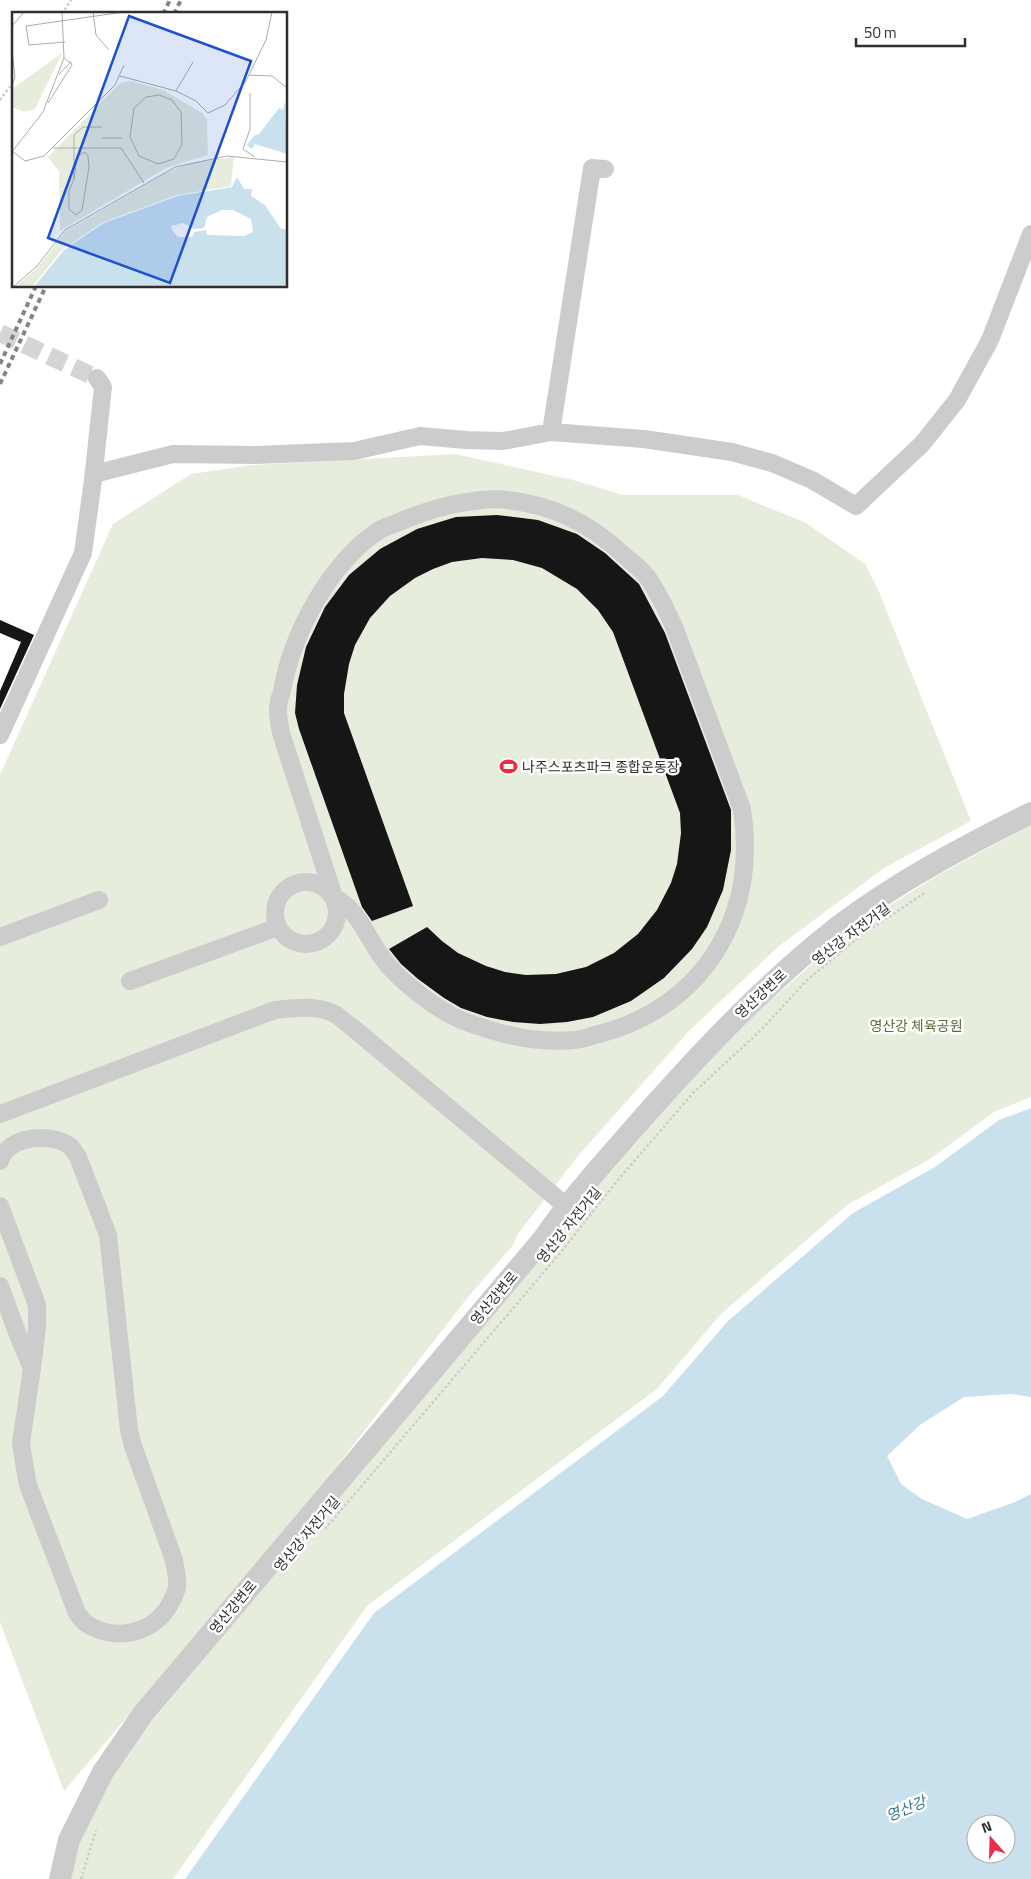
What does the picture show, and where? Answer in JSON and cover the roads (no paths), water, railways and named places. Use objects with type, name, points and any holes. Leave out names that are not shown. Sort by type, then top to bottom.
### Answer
[{"type":"street","points":[[552,432],[592,168],[605,169]]},
{"type":"street","points":[[94,474],[173,454],[256,455],[354,451],[420,436],[503,441],[552,432],[644,440],[732,452],[772,463],[812,480],[856,506],[922,444],[957,400],[990,340],[1031,234]]},
{"type":"street","points":[[0,735],[83,553],[103,388],[97,378]]},
{"type":"street","points":[[334,897],[288,760],[281,733],[278,710],[285,673],[298,635],[313,606],[348,557],[379,530],[442,506],[468,501],[516,500],[546,507],[578,520],[614,546],[646,576],[665,606],[742,809],[745,853],[738,896],[734,914],[720,944],[702,970],[675,998],[648,1016],[616,1029],[574,1040],[536,1040],[510,1036],[459,1019],[421,995],[387,964],[355,914],[343,902],[334,897],[320,884],[300,882],[284,891],[278,899],[275,908],[275,918],[278,927],[292,941],[312,944],[321,940],[335,926],[338,916],[334,897]]},
{"type":"street","name":"영산강변로","points":[[60,1879],[69,1840],[103,1772],[143,1714],[544,1238],[566,1206],[698,1055],[754,1000],[840,925],[935,864],[1031,813]]},
{"type":"street","points":[[0,937],[99,900]]},
{"type":"street","points":[[130,981],[278,927]]},
{"type":"street","points":[[0,1114],[275,1010],[319,1009],[333,1014],[352,1027],[566,1206]]},
{"type":"street","points":[[0,1161],[1,1157],[12,1146],[26,1139],[41,1138],[60,1142],[71,1147],[78,1157],[108,1235],[129,1430],[174,1560],[177,1576],[177,1588],[168,1609],[157,1621],[144,1629],[129,1634],[103,1631],[86,1624],[77,1613],[28,1485],[21,1444],[37,1328],[37,1305],[0,1206]]},
{"type":"street","points":[[0,1286],[32,1368]]},
{"type":"water","name":"영산강","points":[[1031,1108],[1031,1397],[1011,1394],[964,1397],[920,1425],[887,1456],[901,1484],[922,1499],[967,1519],[1015,1502],[1031,1494],[1031,1879],[185,1879],[374,1613],[663,1396],[728,1321],[853,1213],[935,1167],[999,1120]]},
{"type":"tunnel","points":[[0,333],[97,378]]},
{"type":"railway","points":[[164,12],[170,0]]},
{"type":"railway","points":[[175,12],[181,0]]},
{"type":"railway","points":[[0,364],[35,288]]},
{"type":"railway","points":[[0,384],[45,288]]},
{"type":"place","name":"나주스포츠파크 종합운동장","points":[[508,767]]},
{"type":"park label","name":"영산강 체육공원","points":[[916,1026]]}]
